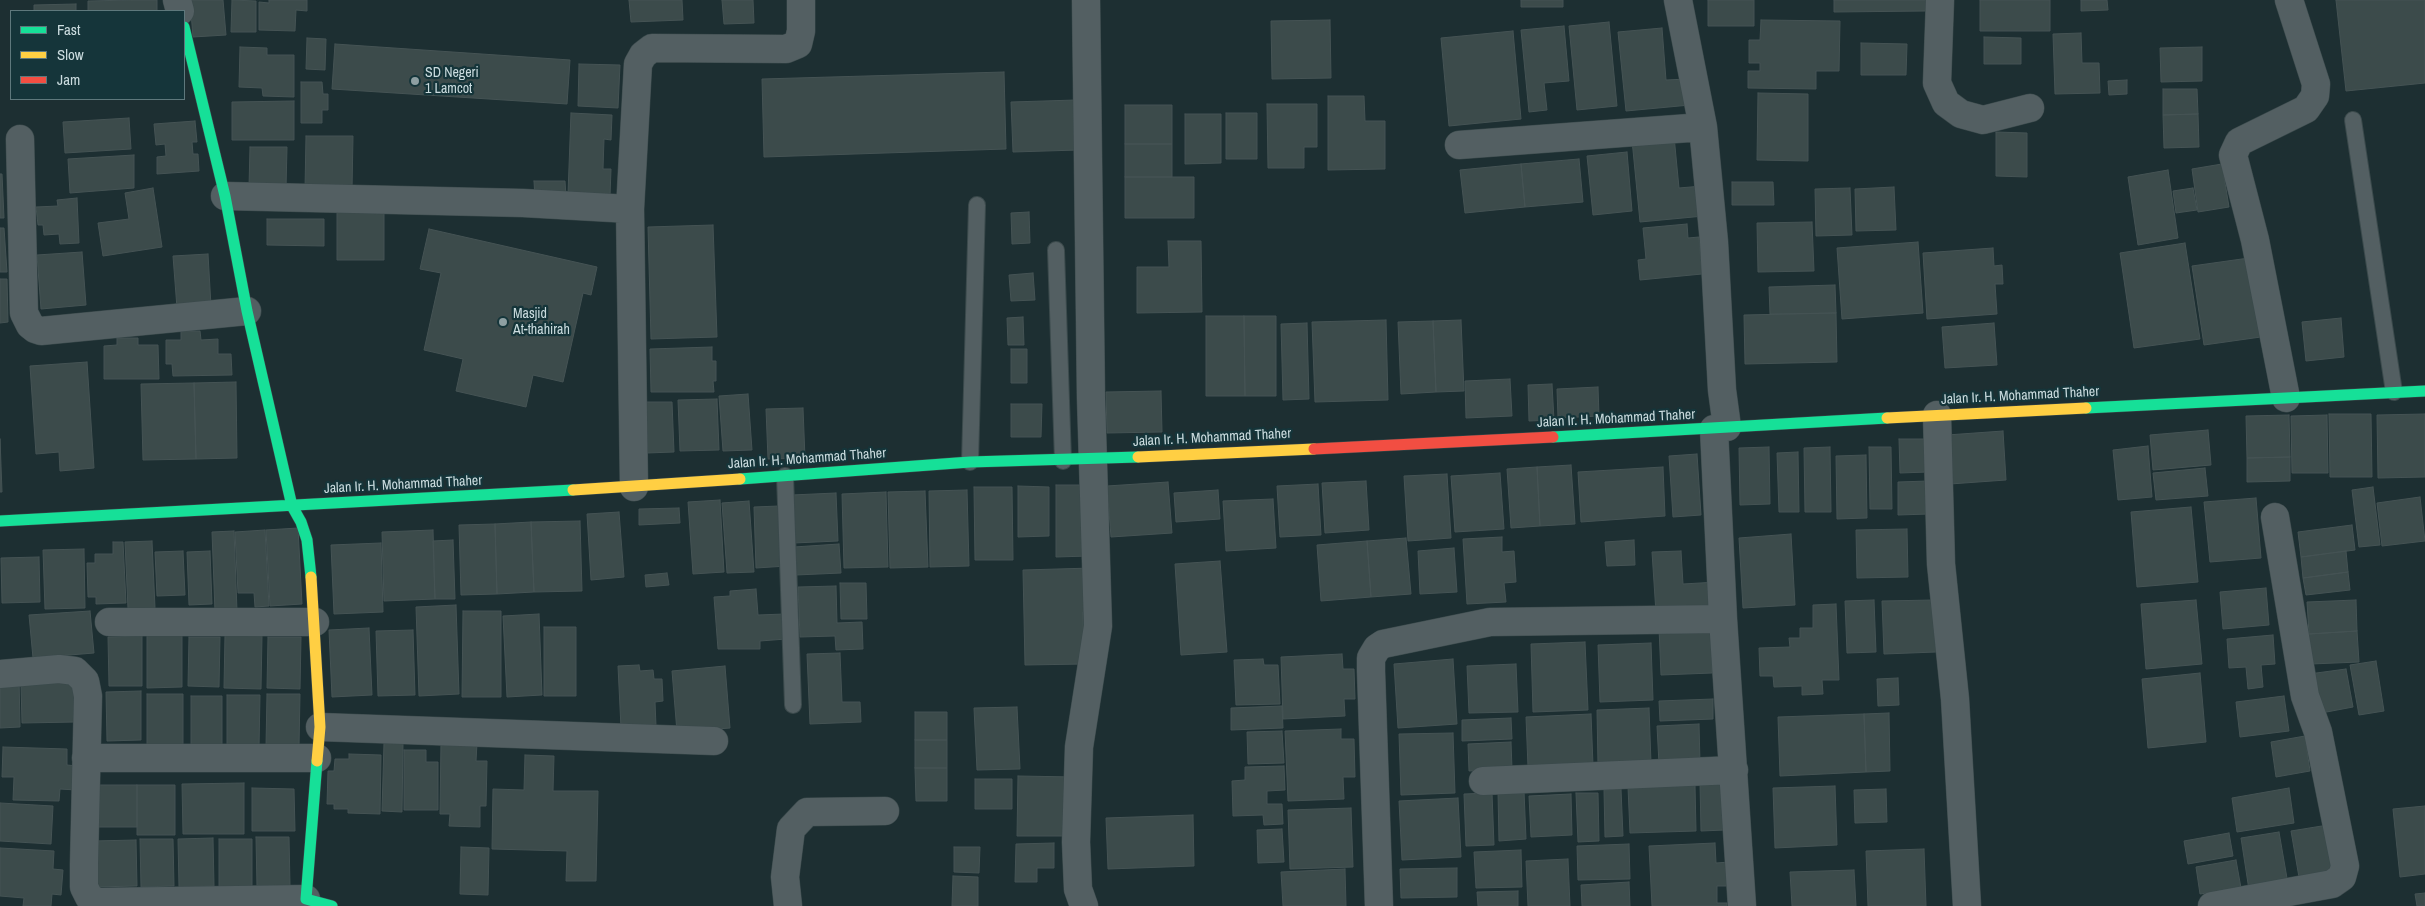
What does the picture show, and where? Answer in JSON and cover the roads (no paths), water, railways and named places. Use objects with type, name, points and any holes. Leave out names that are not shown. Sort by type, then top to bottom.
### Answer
[{"type":"main road","points":[[185,31],[225,196],[247,311],[292,506],[301,522],[307,540],[315,622],[320,727],[306,899],[332,906]]},
{"type":"main road","name":"Jalan Ir. H. Mohammad Thaher","points":[[0,521],[634,487],[970,462],[1063,461],[2425,390]]},
{"type":"street","points":[[634,487],[630,209],[638,64],[643,56],[652,48],[786,49],[798,44],[801,31],[801,0]]},
{"type":"street","points":[[1084,906],[1078,889],[1076,842],[1079,747],[1098,626],[1093,459],[1086,0]]},
{"type":"street","points":[[1678,0],[1703,127],[1714,242],[1722,390],[1720,428],[1723,619],[1742,906]]},
{"type":"street","points":[[1940,0],[1937,83],[1946,103],[1961,114],[1983,120],[2030,108]]},
{"type":"street","points":[[2286,398],[2255,240],[2233,155],[2240,142],[2306,109],[2315,96],[2316,84],[2289,0]]},
{"type":"street","points":[[1459,145],[1703,127]]},
{"type":"street","points":[[20,139],[24,313],[30,325],[35,329],[41,331],[247,311]]},
{"type":"street","points":[[225,196],[524,203],[630,209]]},
{"type":"street","points":[[1937,415],[1941,564],[1955,699],[1966,906]]},
{"type":"street","points":[[2212,906],[2319,897],[2342,877],[2344,866],[2318,732],[2305,696],[2275,517]]},
{"type":"street","points":[[1379,906],[1371,670],[1371,658],[1377,648],[1383,644],[1490,622],[1723,619]]},
{"type":"street","points":[[109,622],[315,622]]},
{"type":"street","points":[[0,674],[58,669],[76,671],[85,681],[88,696],[84,887],[89,897],[97,902],[306,899]]},
{"type":"street","points":[[320,727],[714,741]]},
{"type":"street","points":[[86,758],[317,758]]},
{"type":"street","points":[[1483,781],[1734,770]]},
{"type":"street","points":[[788,906],[785,877],[791,829],[807,812],[885,811]]},
{"type":"lane","points":[[2353,120],[2394,392]]},
{"type":"lane","points":[[970,462],[977,205]]},
{"type":"lane","points":[[1056,250],[1063,461]]},
{"type":"lane","points":[[785,476],[793,705]]},
{"type":"place","name":"SD Negeri 1 Lamcot","points":[[415,81]]},
{"type":"place","name":"Masjid At-thahirah","points":[[503,322]]}]
